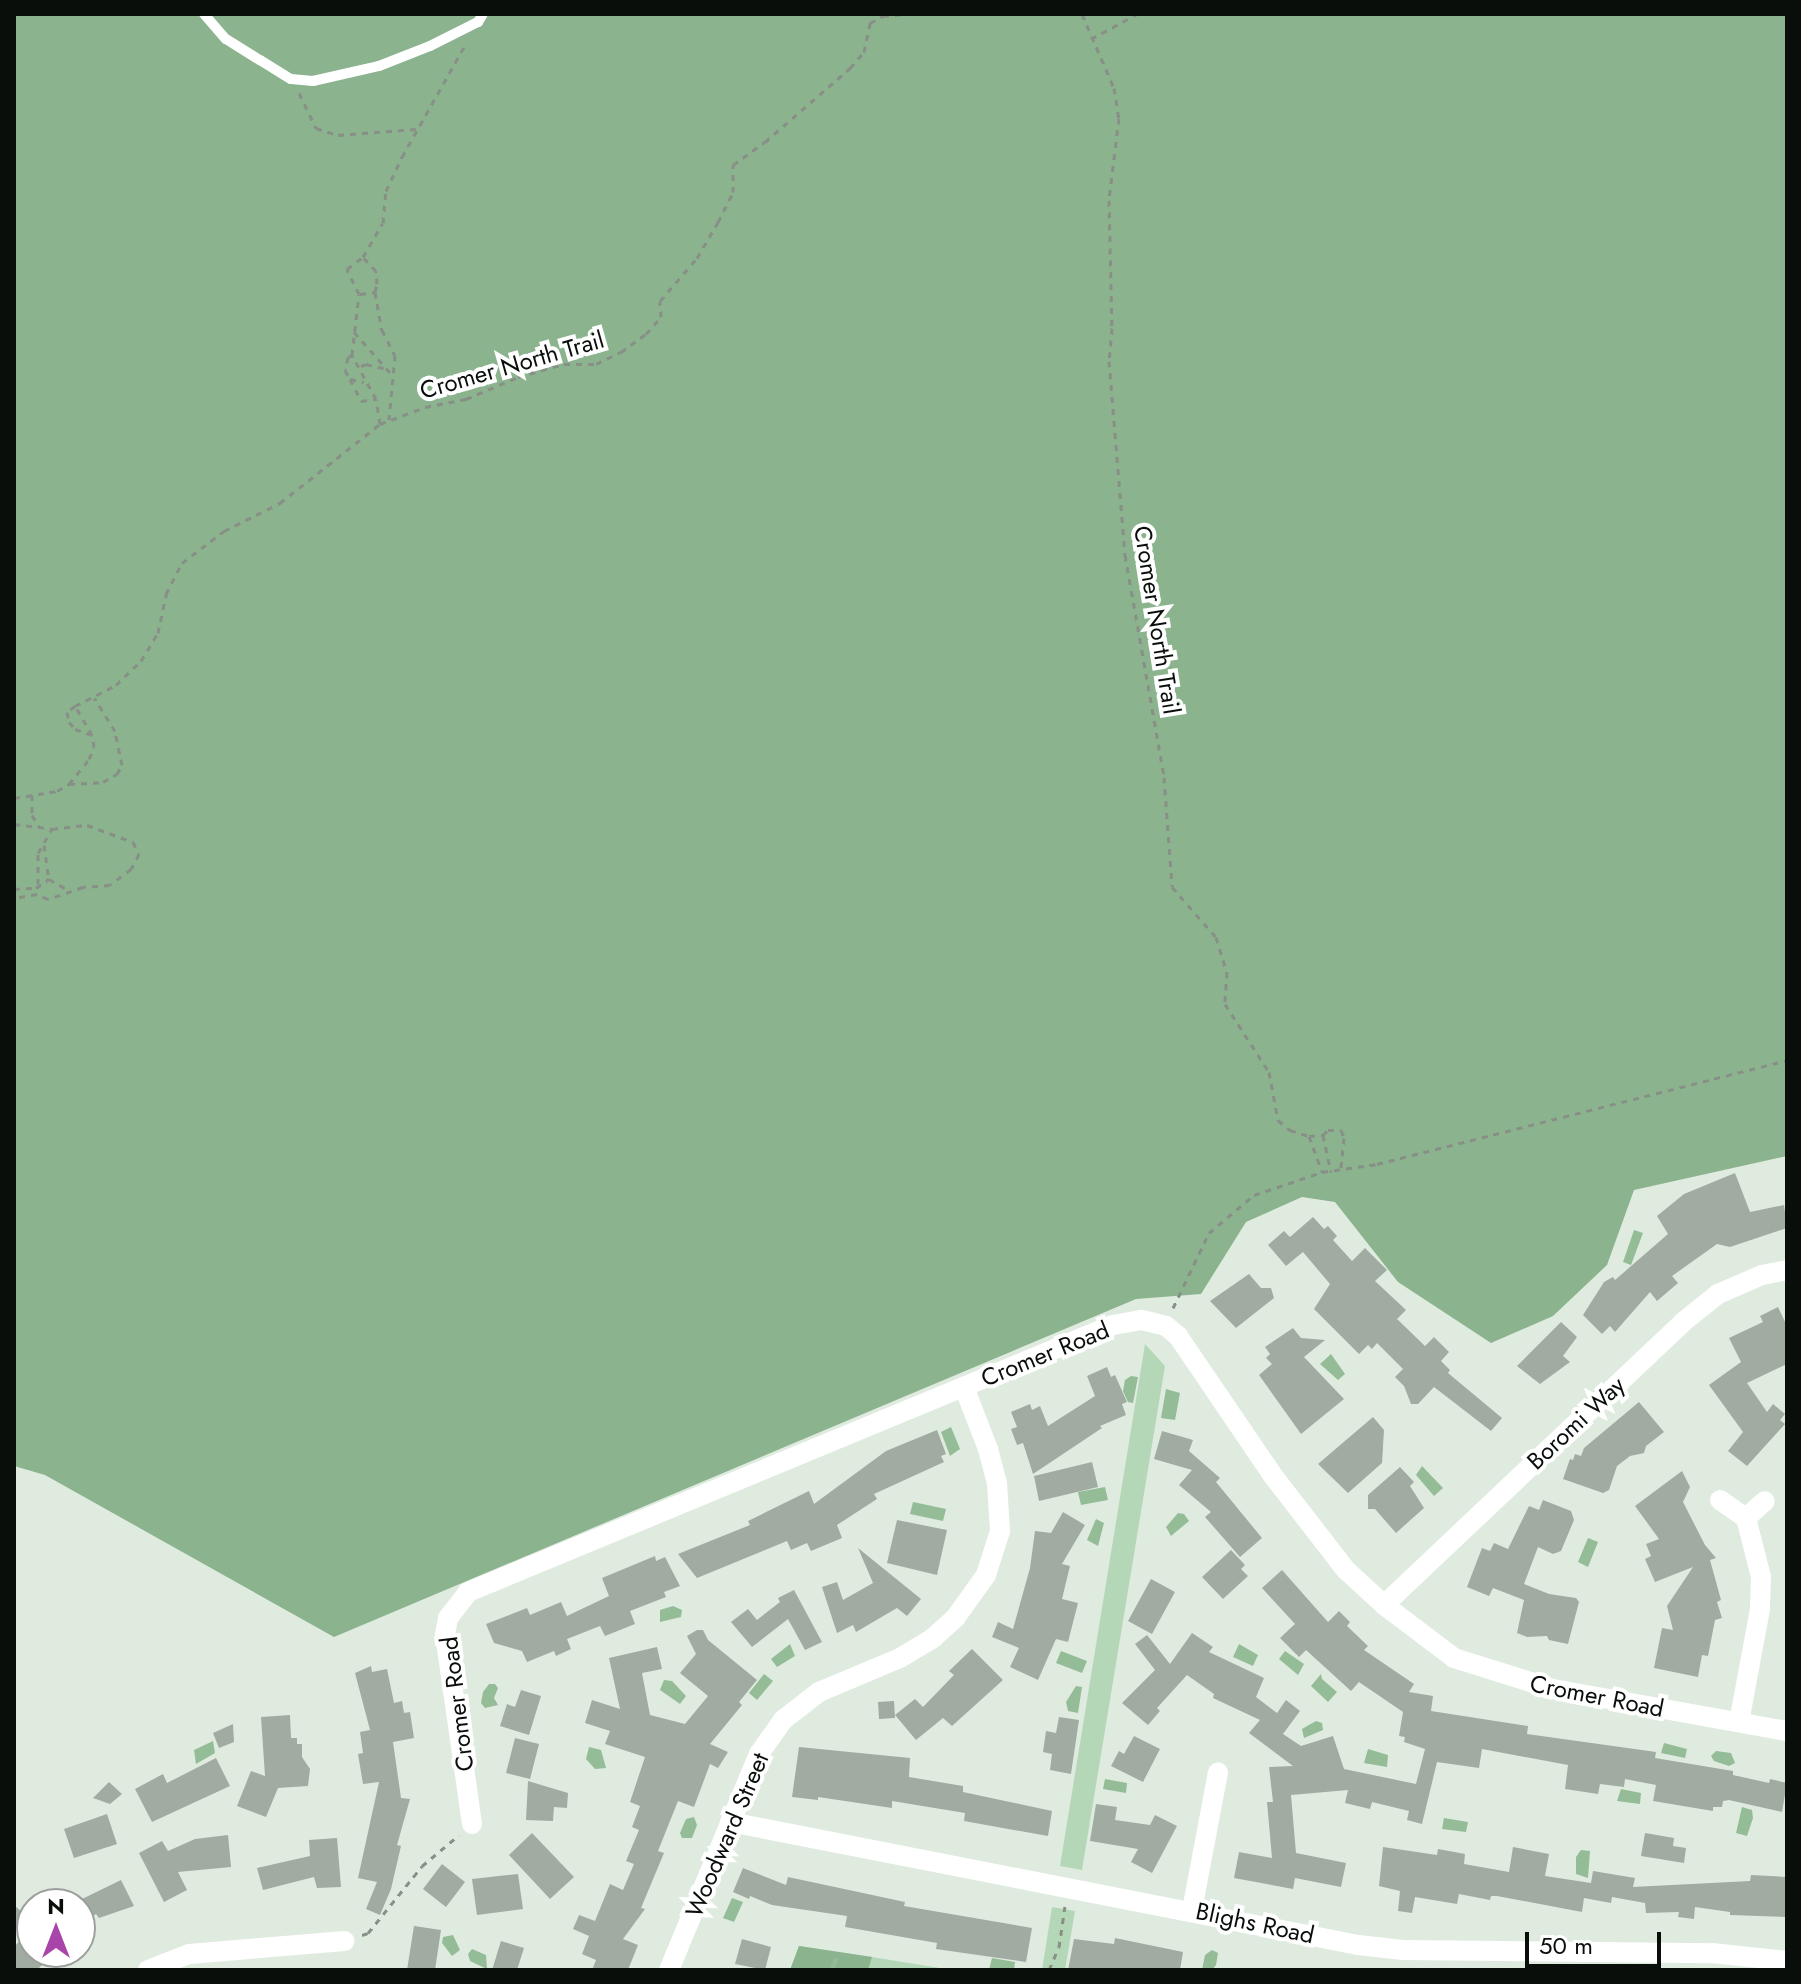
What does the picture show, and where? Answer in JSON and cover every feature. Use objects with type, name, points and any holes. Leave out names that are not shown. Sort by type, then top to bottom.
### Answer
[{"type":"street","name":"Boromi Way","points":[[1384,1605],[1683,1322],[1718,1294],[1762,1275],[1787,1270]]},
{"type":"street","name":"Cromer Road","points":[[472,1824],[445,1635],[448,1618],[468,1592],[1113,1325],[1142,1320],[1166,1326],[1178,1336],[1315,1535],[1384,1605],[1454,1658],[1553,1689],[1787,1731]]},
{"type":"street","name":"Woodward Street","points":[[669,1970],[759,1754],[783,1720],[819,1692],[900,1658],[933,1638],[956,1617],[986,1575],[1000,1531],[997,1483],[988,1449],[964,1387]]},
{"type":"street","points":[[1720,1500],[1746,1518],[1759,1560],[1762,1594],[1739,1722]]},
{"type":"street","points":[[1746,1518],[1765,1501]]},
{"type":"street","points":[[1192,1910],[1218,1772]]},
{"type":"street","name":"Blighs Road","points":[[730,1822],[1192,1910],[1358,1945],[1403,1950],[1712,1953],[1787,1961]]},
{"type":"street","points":[[148,1970],[189,1954],[344,1941]]},
{"type":"lane","points":[[204,14],[226,39],[291,79],[313,81],[379,66],[480,18]]},
{"type":"path","name":"Cromer North Trail","points":[[75,706],[116,685],[141,661],[158,633],[166,594],[182,563],[224,531],[280,503],[380,424],[466,399],[518,377],[564,364],[596,364],[621,352],[646,334],[661,317],[660,301],[697,258],[718,222],[733,192],[733,165],[765,142],[850,68],[864,52],[870,23],[883,16],[905,14]]},
{"type":"path","name":"Cromer North Trail","points":[[1082,14],[1114,88],[1119,118],[1109,200],[1112,328],[1109,361],[1125,555],[1164,777],[1172,887],[1216,937],[1227,972],[1225,1004],[1269,1072],[1278,1120],[1290,1130],[1309,1136]]},
{"type":"path","points":[[1091,39],[1137,14]]},
{"type":"path","points":[[376,399],[361,401],[345,363],[352,355],[359,294],[347,269],[363,257],[383,223],[386,191],[480,18]]},
{"type":"path","points":[[291,79],[316,128],[338,135],[418,129]]},
{"type":"path","points":[[363,257],[376,271],[375,292],[382,330],[395,355],[389,420]]},
{"type":"path","points":[[359,294],[375,292]]},
{"type":"path","points":[[354,332],[393,376]]},
{"type":"path","points":[[352,355],[361,366],[376,399],[380,424]]},
{"type":"path","points":[[361,366],[366,364],[390,369]]},
{"type":"path","points":[[350,379],[366,382]]},
{"type":"path","points":[[69,784],[103,782],[117,774],[122,765],[115,731],[94,698]]},
{"type":"path","points":[[14,798],[57,791],[69,784],[89,759],[94,747],[92,735],[75,706],[67,712],[69,722],[75,729],[92,735]]},
{"type":"path","points":[[32,795],[32,815],[41,829]]},
{"type":"path","points":[[14,824],[41,829],[73,825],[99,828],[133,842],[139,854],[131,869],[110,885],[70,891],[48,899],[37,894],[14,898]]},
{"type":"path","points":[[37,894],[36,865],[44,841],[52,829]]},
{"type":"path","points":[[44,841],[49,879]]},
{"type":"path","points":[[49,879],[70,891]]},
{"type":"path","points":[[14,889],[37,886],[49,879]]},
{"type":"path","points":[[1166,1326],[1209,1233],[1254,1195],[1322,1172],[1377,1164],[1787,1060]]},
{"type":"path","points":[[1322,1172],[1309,1136],[1323,1135],[1328,1130],[1341,1130],[1344,1138],[1341,1170]]},
{"type":"path","points":[[1323,1135],[1331,1172]]},
{"type":"path","points":[[344,1941],[368,1933],[422,1866],[472,1824]]},
{"type":"path","points":[[1049,1970],[1062,1936],[1068,1886]]},
{"type":"shaded area","points":[[14,14],[1787,14],[1787,1156],[1634,1190],[1607,1265],[1553,1316],[1491,1343],[1398,1282],[1335,1202],[1302,1197],[1246,1222],[1201,1294],[1136,1299],[334,1637],[45,1475],[14,1466]]},
{"type":"shaded area","points":[[1634,1230],[1643,1233],[1631,1265],[1623,1262]]},
{"type":"shaded area","points":[[1145,1344],[1165,1366],[1082,1870],[1060,1866]]},
{"type":"shaded area","points":[[1331,1354],[1345,1374],[1338,1380],[1320,1364]]},
{"type":"shaded area","points":[[1131,1376],[1138,1377],[1133,1403],[1128,1402],[1123,1391],[1125,1380]]},
{"type":"shaded area","points":[[1166,1389],[1180,1393],[1175,1420],[1161,1418]]},
{"type":"shaded area","points":[[951,1427],[960,1449],[950,1456],[941,1432]]},
{"type":"shaded area","points":[[1422,1466],[1443,1488],[1434,1496],[1416,1475]]},
{"type":"shaded area","points":[[1105,1487],[1108,1500],[1081,1505],[1078,1492]]},
{"type":"shaded area","points":[[913,1502],[946,1509],[943,1521],[910,1514]]},
{"type":"shaded area","points":[[1178,1513],[1184,1514],[1189,1521],[1171,1536],[1166,1527]]},
{"type":"shaded area","points":[[1096,1519],[1104,1523],[1098,1546],[1087,1540]]},
{"type":"shaded area","points":[[1588,1538],[1598,1542],[1588,1567],[1578,1562]]},
{"type":"shaded area","points":[[673,1606],[682,1610],[681,1617],[660,1622],[660,1610]]},
{"type":"shaded area","points":[[790,1644],[795,1656],[777,1667],[771,1659]]},
{"type":"shaded area","points":[[1239,1644],[1258,1655],[1253,1666],[1233,1657]]},
{"type":"shaded area","points":[[1061,1651],[1087,1661],[1082,1673],[1056,1663]]},
{"type":"shaded area","points":[[1285,1651],[1304,1664],[1298,1675],[1279,1659]]},
{"type":"shaded area","points":[[764,1674],[773,1681],[757,1700],[749,1693]]},
{"type":"shaded area","points":[[1321,1674],[1322,1679],[1337,1692],[1328,1702],[1311,1686]]},
{"type":"shaded area","points":[[664,1680],[672,1681],[686,1696],[680,1704],[660,1690]]},
{"type":"shaded area","points":[[489,1684],[495,1684],[498,1688],[494,1698],[498,1705],[485,1708],[481,1703],[483,1692]]},
{"type":"shaded area","points":[[1076,1686],[1082,1687],[1078,1713],[1068,1711],[1066,1702]]},
{"type":"shaded area","points":[[1316,1721],[1322,1723],[1323,1730],[1304,1738],[1302,1729]]},
{"type":"shaded area","points":[[213,1741],[215,1753],[196,1764],[194,1750]]},
{"type":"shaded area","points":[[1664,1743],[1687,1749],[1685,1758],[1661,1753]]},
{"type":"shaded area","points":[[589,1747],[601,1750],[606,1768],[595,1769],[586,1759]]},
{"type":"shaded area","points":[[1368,1749],[1388,1755],[1387,1767],[1364,1763]]},
{"type":"shaded area","points":[[1716,1751],[1731,1753],[1735,1763],[1729,1766],[1714,1761],[1711,1756]]},
{"type":"shaded area","points":[[1105,1779],[1127,1783],[1126,1793],[1103,1789]]},
{"type":"shaded area","points":[[1621,1789],[1641,1793],[1640,1804],[1617,1801]]},
{"type":"shaded area","points":[[1742,1807],[1752,1810],[1753,1818],[1747,1836],[1736,1833]]},
{"type":"shaded area","points":[[694,1817],[697,1825],[692,1838],[682,1838],[680,1833],[686,1819]]},
{"type":"shaded area","points":[[1444,1818],[1468,1822],[1466,1832],[1442,1829]]},
{"type":"shaded area","points":[[1581,1850],[1590,1851],[1588,1878],[1576,1874],[1576,1857]]},
{"type":"shaded area","points":[[732,1898],[743,1902],[734,1922],[723,1918]]},
{"type":"shaded area","points":[[1052,1907],[1075,1911],[1065,1970],[1042,1970]]},
{"type":"shaded area","points":[[453,1935],[460,1950],[452,1956],[442,1943],[443,1937]]},
{"type":"shaded area","points":[[799,1946],[872,1957],[952,1970],[790,1970]]},
{"type":"shaded area","points":[[799,1946],[872,1957],[868,1970],[790,1970]]},
{"type":"shaded area","points":[[472,1949],[486,1955],[487,1969],[470,1961],[468,1954]]},
{"type":"shaded area","points":[[1212,1950],[1218,1953],[1216,1965],[1212,1970],[1202,1970],[1205,1955]]},
{"type":"shaded area","points":[[992,1958],[1015,1962],[1014,1970],[989,1970]]},
{"type":"building","points":[[1735,1173],[1750,1212],[1784,1205],[1787,1228],[1730,1247],[1717,1244],[1672,1276],[1678,1283],[1657,1301],[1650,1292],[1615,1332],[1610,1326],[1602,1334],[1583,1315],[1604,1282],[1613,1277],[1615,1280],[1668,1234],[1657,1216],[1684,1194]]},
{"type":"building","points":[[1313,1217],[1324,1229],[1328,1226],[1337,1236],[1333,1240],[1352,1261],[1365,1248],[1387,1270],[1375,1281],[1406,1310],[1397,1319],[1425,1346],[1434,1337],[1449,1352],[1441,1361],[1450,1370],[1448,1373],[1502,1418],[1491,1431],[1434,1387],[1418,1404],[1411,1404],[1404,1386],[1395,1377],[1403,1369],[1377,1343],[1372,1349],[1368,1345],[1359,1354],[1314,1309],[1330,1284],[1303,1252],[1286,1266],[1268,1245],[1284,1231],[1290,1237]]},
{"type":"building","points":[[1249,1274],[1261,1288],[1271,1288],[1274,1298],[1236,1328],[1210,1301]]},
{"type":"building","points":[[1778,1307],[1787,1326],[1787,1364],[1747,1383],[1767,1412],[1773,1404],[1785,1414],[1780,1420],[1785,1424],[1747,1466],[1728,1451],[1743,1432],[1709,1385],[1741,1362],[1729,1338],[1763,1322],[1760,1316]]},
{"type":"building","points":[[1561,1322],[1577,1337],[1563,1356],[1570,1362],[1540,1384],[1517,1366]]},
{"type":"building","points":[[1293,1328],[1301,1338],[1325,1340],[1304,1357],[1344,1399],[1301,1434],[1259,1375],[1272,1364],[1266,1358],[1270,1354],[1265,1347]]},
{"type":"building","points":[[1107,1367],[1111,1377],[1115,1375],[1127,1402],[1122,1404],[1126,1415],[1100,1426],[1102,1428],[1033,1474],[1023,1443],[1017,1445],[1011,1429],[1017,1427],[1011,1412],[1030,1404],[1032,1410],[1040,1406],[1048,1426],[1095,1396],[1087,1376]]},
{"type":"building","points":[[1639,1402],[1664,1432],[1646,1446],[1644,1453],[1630,1456],[1617,1466],[1609,1490],[1603,1493],[1563,1479],[1570,1459],[1573,1460],[1575,1454],[1581,1456],[1584,1448]]},
{"type":"building","points":[[1373,1417],[1384,1430],[1382,1463],[1348,1493],[1318,1464]]},
{"type":"building","points":[[937,1430],[946,1454],[941,1456],[944,1462],[874,1494],[877,1499],[837,1525],[842,1538],[811,1551],[807,1543],[791,1550],[787,1541],[697,1578],[678,1554],[750,1525],[748,1521],[809,1491],[814,1504],[886,1451]]},
{"type":"building","points":[[1162,1431],[1193,1440],[1189,1451],[1220,1478],[1216,1482],[1262,1538],[1240,1557],[1205,1517],[1211,1512],[1179,1485],[1192,1470],[1154,1459]]},
{"type":"building","points":[[1092,1462],[1098,1487],[1039,1501],[1034,1476]]},
{"type":"building","points":[[1400,1467],[1414,1482],[1410,1486],[1424,1508],[1396,1533],[1375,1509],[1368,1509],[1368,1495]]},
{"type":"building","points":[[1682,1471],[1690,1487],[1683,1502],[1705,1545],[1716,1558],[1710,1560],[1721,1600],[1717,1602],[1722,1618],[1715,1620],[1708,1656],[1702,1655],[1698,1677],[1654,1668],[1662,1628],[1673,1630],[1667,1606],[1693,1567],[1655,1582],[1645,1559],[1651,1556],[1646,1544],[1659,1539],[1635,1506]]},
{"type":"building","points":[[1543,1500],[1571,1511],[1574,1520],[1561,1551],[1553,1554],[1538,1547],[1524,1584],[1549,1594],[1576,1598],[1579,1602],[1568,1644],[1549,1640],[1547,1636],[1527,1637],[1517,1633],[1524,1600],[1493,1588],[1489,1596],[1467,1587],[1482,1548],[1490,1551],[1494,1543],[1508,1549],[1529,1506],[1539,1510]]},
{"type":"building","points":[[1063,1512],[1085,1525],[1062,1564],[1070,1566],[1062,1599],[1078,1603],[1068,1642],[1056,1639],[1038,1680],[1010,1667],[1019,1648],[992,1637],[998,1622],[1013,1629],[1030,1568],[1035,1531],[1051,1533]]},
{"type":"building","points":[[897,1520],[947,1530],[937,1575],[887,1563]]},
{"type":"building","points":[[858,1548],[921,1599],[907,1616],[897,1608],[856,1632],[853,1625],[837,1633],[822,1587],[837,1582],[843,1600],[873,1583]]},
{"type":"building","points":[[1231,1550],[1245,1565],[1241,1569],[1248,1576],[1223,1599],[1202,1577]]},
{"type":"building","points":[[655,1556],[656,1561],[665,1557],[680,1586],[664,1592],[666,1597],[630,1611],[635,1624],[605,1636],[600,1626],[567,1639],[571,1649],[556,1656],[554,1651],[527,1662],[522,1651],[494,1643],[486,1624],[527,1608],[530,1615],[561,1602],[567,1616],[609,1596],[602,1578]]},
{"type":"building","points":[[1282,1570],[1328,1622],[1339,1611],[1350,1622],[1347,1626],[1368,1646],[1364,1650],[1414,1684],[1409,1692],[1433,1696],[1431,1711],[1528,1726],[1527,1734],[1656,1752],[1655,1758],[1733,1771],[1733,1775],[1769,1783],[1770,1779],[1787,1783],[1782,1812],[1729,1800],[1723,1801],[1722,1807],[1713,1807],[1713,1811],[1653,1801],[1656,1785],[1625,1779],[1624,1787],[1600,1784],[1598,1794],[1565,1789],[1568,1765],[1482,1749],[1479,1768],[1437,1762],[1422,1824],[1407,1820],[1409,1811],[1372,1802],[1370,1809],[1345,1803],[1348,1790],[1291,1795],[1296,1853],[1346,1863],[1341,1887],[1295,1878],[1293,1889],[1234,1878],[1239,1852],[1272,1858],[1267,1802],[1273,1802],[1269,1767],[1293,1766],[1249,1733],[1260,1720],[1213,1698],[1214,1694],[1187,1675],[1157,1708],[1160,1711],[1148,1725],[1122,1703],[1155,1670],[1135,1644],[1147,1635],[1170,1664],[1192,1633],[1213,1647],[1209,1652],[1264,1678],[1256,1697],[1277,1713],[1286,1700],[1300,1711],[1283,1734],[1301,1746],[1333,1736],[1344,1769],[1416,1784],[1425,1749],[1404,1742],[1405,1737],[1399,1736],[1403,1712],[1359,1682],[1351,1691],[1306,1650],[1299,1657],[1280,1638],[1295,1624],[1262,1588]]},
{"type":"building","points":[[1151,1579],[1175,1592],[1152,1634],[1128,1621]]},
{"type":"building","points":[[794,1590],[822,1642],[805,1650],[788,1619],[752,1647],[731,1622],[748,1609],[757,1620],[780,1602],[778,1598]]},
{"type":"building","points":[[703,1630],[708,1640],[757,1680],[739,1702],[742,1705],[710,1744],[728,1752],[718,1768],[710,1764],[694,1807],[678,1801],[658,1851],[664,1853],[641,1908],[645,1909],[623,1939],[638,1945],[628,1970],[592,1970],[596,1960],[582,1954],[589,1936],[573,1929],[579,1915],[595,1921],[610,1884],[623,1890],[634,1864],[626,1861],[639,1830],[632,1827],[640,1806],[630,1802],[645,1757],[605,1744],[610,1731],[585,1723],[592,1700],[620,1709],[609,1658],[657,1647],[662,1669],[642,1673],[650,1715],[685,1724],[708,1696],[680,1673],[696,1654],[687,1636]]},
{"type":"building","points":[[972,1649],[1003,1680],[952,1726],[943,1718],[916,1740],[895,1715],[915,1699],[923,1707],[954,1675],[949,1671]]},
{"type":"building","points":[[371,1666],[372,1672],[387,1669],[394,1703],[402,1701],[404,1713],[410,1712],[414,1738],[393,1742],[401,1798],[410,1799],[397,1845],[401,1846],[391,1889],[380,1915],[366,1909],[377,1882],[358,1878],[379,1782],[363,1784],[358,1754],[363,1753],[360,1732],[370,1730],[355,1673]]},
{"type":"building","points":[[521,1690],[541,1696],[529,1735],[500,1726],[507,1704],[515,1707]]},
{"type":"building","points":[[894,1701],[895,1718],[879,1719],[878,1702]]},
{"type":"building","points":[[290,1715],[291,1738],[297,1738],[297,1744],[302,1744],[302,1757],[310,1769],[308,1786],[278,1788],[266,1817],[237,1806],[251,1771],[265,1776],[261,1717]]},
{"type":"building","points":[[1059,1717],[1079,1720],[1071,1774],[1050,1770],[1052,1754],[1043,1752],[1046,1731],[1056,1733]]},
{"type":"building","points":[[233,1724],[234,1742],[219,1748],[213,1733]]},
{"type":"building","points":[[1134,1736],[1160,1749],[1143,1782],[1111,1766],[1119,1751],[1124,1754]]},
{"type":"building","points":[[515,1738],[539,1744],[530,1779],[506,1773]]},
{"type":"building","points":[[799,1747],[910,1758],[909,1777],[963,1786],[963,1792],[1052,1811],[1048,1836],[964,1821],[965,1813],[892,1801],[892,1808],[818,1797],[818,1800],[792,1797]]},
{"type":"building","points":[[216,1758],[230,1786],[152,1822],[135,1789],[163,1774],[167,1783]]},
{"type":"building","points":[[528,1781],[568,1793],[567,1808],[554,1807],[553,1821],[526,1820]]},
{"type":"building","points":[[109,1782],[122,1794],[110,1804],[93,1798]]},
{"type":"building","points":[[1096,1804],[1117,1807],[1115,1820],[1150,1825],[1155,1815],[1177,1826],[1152,1873],[1131,1862],[1138,1849],[1090,1841]]},
{"type":"building","points":[[107,1814],[117,1844],[74,1858],[64,1829]]},
{"type":"building","points":[[532,1833],[574,1877],[550,1899],[509,1855]]},
{"type":"building","points":[[1645,1833],[1674,1838],[1673,1846],[1686,1848],[1684,1863],[1641,1856]]},
{"type":"building","points":[[228,1835],[231,1867],[178,1872],[187,1890],[164,1902],[139,1853],[162,1841],[168,1851],[195,1839]]},
{"type":"building","points":[[337,1838],[341,1887],[317,1888],[314,1877],[263,1890],[257,1868],[310,1856],[309,1840]]},
{"type":"building","points":[[1383,1847],[1437,1855],[1438,1849],[1465,1854],[1464,1864],[1509,1872],[1513,1847],[1549,1854],[1545,1876],[1591,1883],[1593,1871],[1635,1878],[1633,1887],[1750,1881],[1751,1875],[1787,1877],[1787,1917],[1730,1915],[1730,1912],[1695,1907],[1694,1919],[1678,1917],[1679,1912],[1646,1913],[1645,1903],[1612,1897],[1611,1903],[1584,1898],[1582,1912],[1497,1896],[1491,1896],[1490,1900],[1459,1894],[1457,1904],[1415,1897],[1412,1913],[1398,1911],[1400,1891],[1379,1886]]},
{"type":"building","points":[[442,1864],[465,1882],[446,1907],[423,1889]]},
{"type":"building","points":[[743,1868],[786,1885],[788,1877],[905,1902],[904,1906],[1032,1928],[1026,1962],[936,1949],[937,1943],[845,1927],[847,1916],[772,1905],[750,1896],[749,1899],[733,1892]]},
{"type":"building","points":[[518,1874],[523,1909],[477,1915],[472,1879]]},
{"type":"building","points":[[121,1880],[134,1906],[99,1918],[96,1914],[96,1892]]},
{"type":"building","points":[[14,1905],[16,1927],[14,1925]]},
{"type":"building","points":[[414,1926],[441,1930],[435,1970],[407,1970]]},
{"type":"building","points":[[1115,1938],[1183,1952],[1180,1970],[1068,1970],[1074,1939],[1114,1944]]},
{"type":"building","points":[[742,1939],[771,1947],[765,1970],[735,1964]]},
{"type":"building","points":[[501,1941],[524,1948],[517,1970],[492,1970]]},
{"type":"building","points":[[16,1945],[16,1968],[39,1968],[14,1970]]},
{"type":"waterway","points":[[831,1970],[835,1960]]}]
